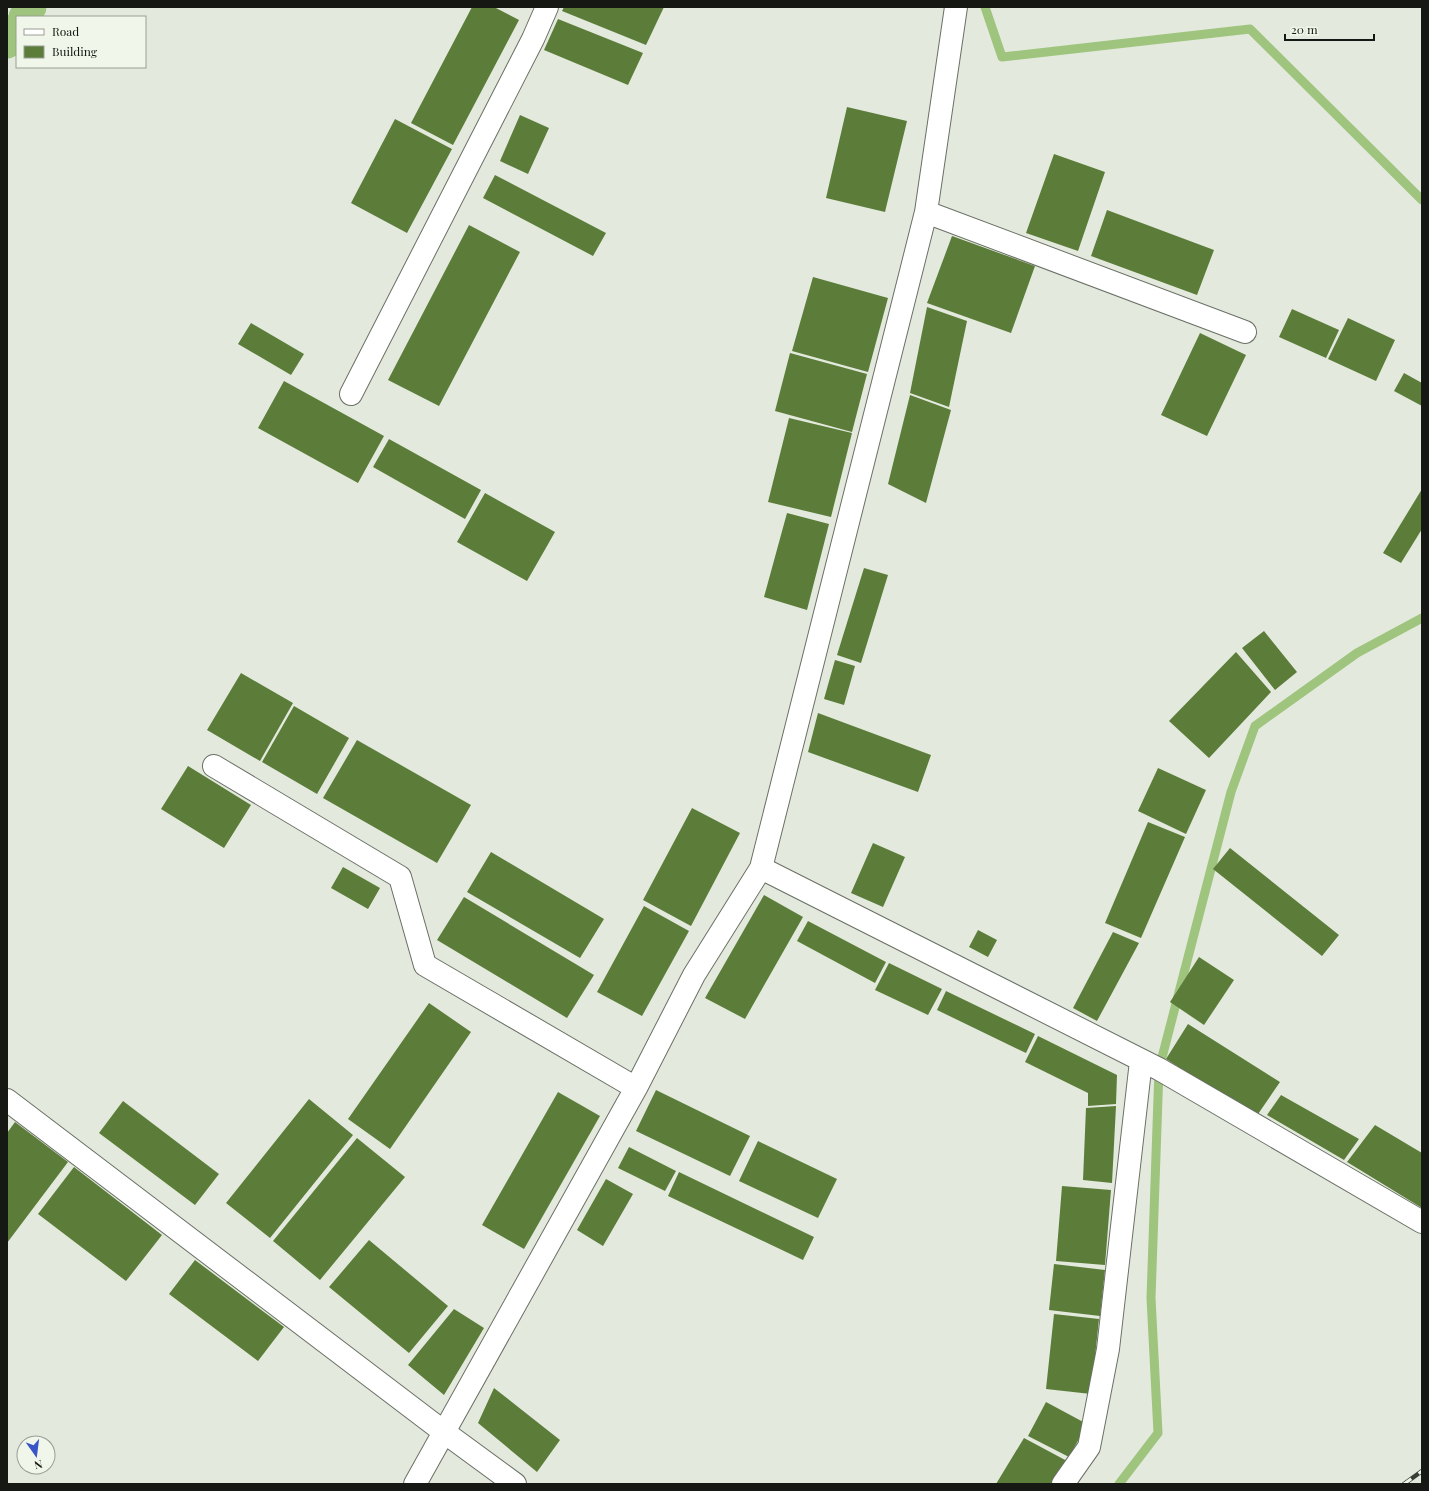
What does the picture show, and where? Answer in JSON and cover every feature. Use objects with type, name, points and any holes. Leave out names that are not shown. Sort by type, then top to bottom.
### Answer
[{"type":"street","points":[[351,394],[533,39],[547,7]]},
{"type":"street","points":[[415,1484],[636,1088],[694,975],[761,868],[926,212],[956,7]]},
{"type":"street","points":[[926,212],[1245,332]]},
{"type":"street","points":[[214,766],[400,877],[425,965],[636,1088]]},
{"type":"street","points":[[761,868],[1159,1069],[1422,1222]]},
{"type":"street","points":[[1063,1484],[1089,1447],[1108,1349],[1141,1061]]},
{"type":"street","points":[[7,1100],[444,1432],[515,1484]]},
{"type":"building","points":[[472,7],[494,7],[519,20],[453,145],[411,123]]},
{"type":"building","points":[[564,7],[664,7],[646,45],[562,11]]},
{"type":"building","points":[[558,19],[643,53],[628,85],[544,50]]},
{"type":"building","points":[[847,107],[907,121],[885,212],[826,198]]},
{"type":"building","points":[[520,115],[549,128],[528,174],[500,161]]},
{"type":"building","points":[[395,119],[452,149],[407,233],[351,203]]},
{"type":"building","points":[[1054,154],[1105,172],[1078,251],[1026,233]]},
{"type":"building","points":[[495,175],[606,233],[593,256],[483,198]]},
{"type":"building","points":[[1107,210],[1214,250],[1197,295],[1091,256]]},
{"type":"building","points":[[469,225],[520,252],[439,406],[388,380]]},
{"type":"building","points":[[952,236],[1035,266],[1011,333],[927,303]]},
{"type":"building","points":[[813,277],[888,298],[868,372],[792,351]]},
{"type":"building","points":[[927,307],[967,321],[949,407],[910,393]]},
{"type":"building","points":[[1292,309],[1339,330],[1326,358],[1279,337]]},
{"type":"building","points":[[1348,318],[1395,340],[1376,381],[1328,359]]},
{"type":"building","points":[[251,323],[304,354],[291,375],[238,344]]},
{"type":"building","points":[[1200,333],[1246,355],[1207,436],[1161,415]]},
{"type":"building","points":[[790,353],[867,374],[852,432],[775,411]]},
{"type":"building","points":[[1404,373],[1422,383],[1422,406],[1394,391]]},
{"type":"building","points":[[284,381],[384,436],[358,483],[258,428]]},
{"type":"building","points":[[910,395],[951,410],[926,503],[888,484]]},
{"type":"building","points":[[789,418],[852,433],[831,517],[768,502]]},
{"type":"building","points":[[389,439],[481,490],[465,519],[373,467]]},
{"type":"building","points":[[1422,489],[1422,529],[1401,563],[1383,553]]},
{"type":"building","points":[[485,493],[555,532],[527,581],[457,542]]},
{"type":"building","points":[[787,513],[829,524],[807,610],[764,597]]},
{"type":"building","points":[[864,568],[888,575],[861,663],[837,655]]},
{"type":"building","points":[[1264,631],[1297,672],[1275,690],[1242,648]]},
{"type":"building","points":[[1236,652],[1271,692],[1209,758],[1169,721]]},
{"type":"building","points":[[835,660],[855,666],[844,705],[824,699]]},
{"type":"building","points":[[241,673],[293,703],[260,761],[207,730]]},
{"type":"building","points":[[294,706],[349,738],[317,794],[262,762]]},
{"type":"building","points":[[818,713],[931,755],[918,792],[808,752]]},
{"type":"building","points":[[357,740],[471,805],[437,863],[323,798]]},
{"type":"building","points":[[188,766],[251,805],[224,848],[161,809]]},
{"type":"building","points":[[1158,768],[1206,790],[1186,834],[1138,811]]},
{"type":"building","points":[[692,808],[740,833],[691,926],[643,900]]},
{"type":"building","points":[[1148,822],[1185,837],[1141,938],[1105,923]]},
{"type":"building","points":[[873,843],[905,857],[883,907],[851,893]]},
{"type":"building","points":[[1230,848],[1339,935],[1322,956],[1213,869]]},
{"type":"building","points":[[491,852],[604,919],[580,958],[467,892]]},
{"type":"building","points":[[343,867],[380,888],[368,909],[331,888]]},
{"type":"building","points":[[764,895],[803,917],[745,1019],[705,998]]},
{"type":"building","points":[[464,897],[594,975],[567,1018],[437,940]]},
{"type":"building","points":[[644,906],[689,931],[642,1016],[597,992]]},
{"type":"building","points":[[808,921],[886,962],[875,983],[797,941]]},
{"type":"building","points":[[978,930],[997,940],[988,957],[969,947]]},
{"type":"building","points":[[1113,932],[1139,943],[1097,1021],[1073,1008]]},
{"type":"building","points":[[1199,957],[1234,980],[1204,1025],[1170,1002]]},
{"type":"building","points":[[889,963],[942,989],[928,1015],[875,990]]},
{"type":"building","points":[[946,991],[1035,1034],[1026,1053],[937,1010]]},
{"type":"building","points":[[429,1003],[471,1032],[390,1149],[348,1119]]},
{"type":"building","points":[[1188,1024],[1280,1082],[1256,1117],[1166,1059]]},
{"type":"building","points":[[1038,1036],[1117,1075],[1116,1104],[1088,1106],[1088,1093],[1025,1062]]},
{"type":"building","points":[[656,1090],[750,1136],[730,1176],[636,1131]]},
{"type":"building","points":[[558,1092],[600,1116],[524,1249],[482,1225]]},
{"type":"building","points":[[1281,1095],[1359,1139],[1344,1160],[1267,1115]]},
{"type":"building","points":[[309,1099],[353,1135],[270,1238],[226,1203]]},
{"type":"building","points":[[123,1101],[219,1174],[195,1205],[99,1133]]},
{"type":"building","points":[[1116,1106],[1112,1183],[1083,1180],[1086,1108]]},
{"type":"building","points":[[15,1122],[68,1162],[7,1243],[7,1133]]},
{"type":"building","points":[[1375,1125],[1422,1153],[1422,1208],[1347,1162]]},
{"type":"building","points":[[357,1138],[405,1177],[320,1280],[273,1241]]},
{"type":"building","points":[[758,1141],[837,1179],[818,1218],[739,1181]]},
{"type":"building","points":[[629,1147],[676,1171],[665,1191],[618,1168]]},
{"type":"building","points":[[74,1167],[162,1235],[126,1281],[38,1214]]},
{"type":"building","points":[[679,1172],[814,1237],[803,1260],[668,1196]]},
{"type":"building","points":[[606,1179],[633,1194],[603,1246],[577,1230]]},
{"type":"building","points":[[1062,1186],[1111,1190],[1105,1265],[1056,1261]]},
{"type":"building","points":[[369,1240],[448,1306],[409,1353],[329,1287]]},
{"type":"building","points":[[195,1260],[284,1327],[258,1361],[169,1294]]},
{"type":"building","points":[[1054,1264],[1105,1270],[1100,1316],[1049,1310]]},
{"type":"building","points":[[454,1309],[484,1328],[444,1395],[408,1365]]},
{"type":"building","points":[[1054,1314],[1099,1319],[1091,1394],[1046,1389]]},
{"type":"building","points":[[494,1388],[560,1440],[537,1472],[478,1423]]},
{"type":"building","points":[[1046,1402],[1087,1424],[1069,1457],[1028,1436]]},
{"type":"building","points":[[1024,1438],[1067,1461],[1053,1484],[996,1484]]},
{"type":"waterway","points":[[25,16],[31,7]]},
{"type":"waterway","points":[[985,7],[1002,57],[1250,29],[1422,200]]},
{"type":"waterway","points":[[7,43],[16,30]]},
{"type":"waterway","points":[[1119,1484],[1158,1433],[1151,1298],[1159,1069],[1231,792],[1255,726],[1357,653],[1422,618]]},
{"type":"railway","points":[[1404,1484],[1422,1471]]}]
